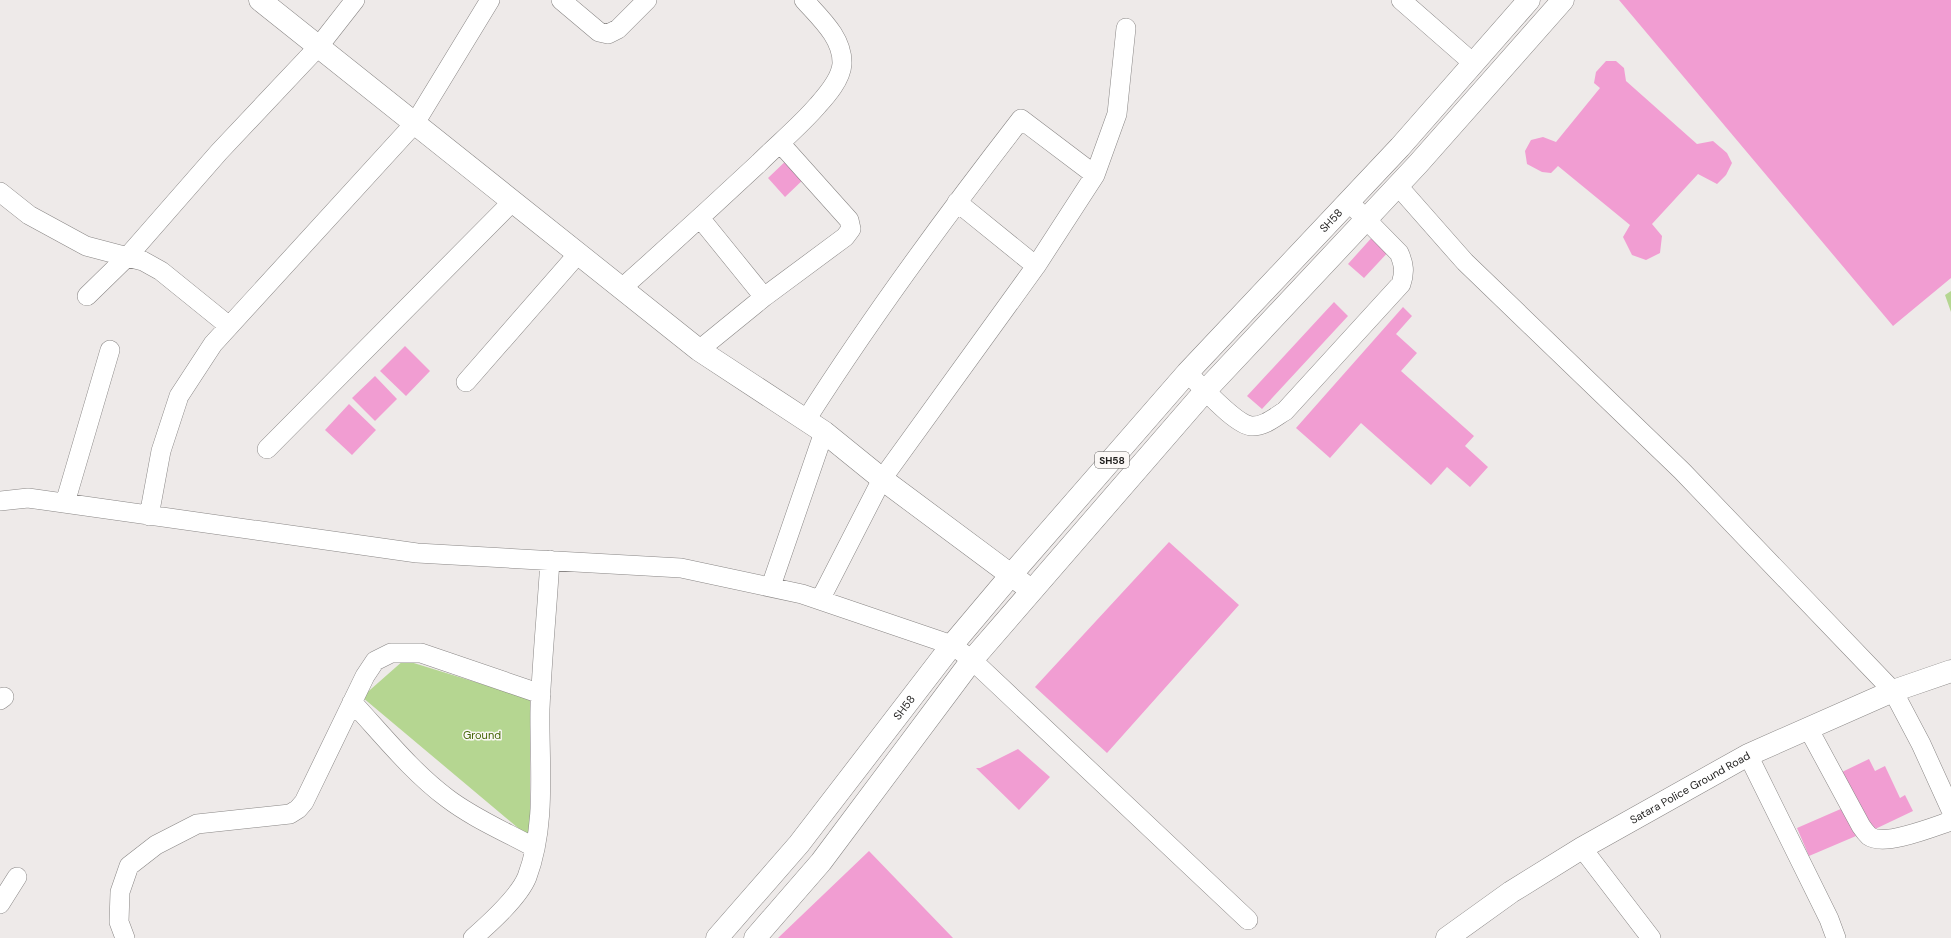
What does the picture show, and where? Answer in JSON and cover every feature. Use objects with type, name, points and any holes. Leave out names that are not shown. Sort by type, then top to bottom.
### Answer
[{"type":"main road","points":[[260,0],[699,350],[824,432],[1032,592]]},
{"type":"main road","name":"SH58","points":[[717,938],[799,844],[952,645],[1011,575],[1187,373],[1400,146],[1529,0]]},
{"type":"main road","name":"SH58","points":[[755,938],[821,862],[972,660],[1206,390],[1398,186],[1563,0]]},
{"type":"main road","name":"Satara Police Ground Road","points":[[1447,938],[1511,892],[1582,848],[1748,755],[1893,691],[1951,671]]},
{"type":"main road","points":[[748,903],[769,922]]},
{"type":"street","points":[[87,296],[128,256],[220,152],[319,46],[355,0]]},
{"type":"street","points":[[149,516],[161,451],[179,396],[213,344],[415,123],[490,0]]},
{"type":"street","points":[[561,0],[599,32],[608,34],[618,29],[647,0]]},
{"type":"street","points":[[622,288],[780,143],[817,106],[836,82],[842,65],[840,47],[831,32],[804,0]]},
{"type":"street","points":[[1401,0],[1473,63]]},
{"type":"street","points":[[820,600],[882,478],[1036,266],[1095,175],[1117,114],[1126,28]]},
{"type":"street","points":[[806,420],[845,359],[957,202],[1021,119],[1095,175]]},
{"type":"street","points":[[699,350],[764,297],[845,237],[851,229],[849,220],[780,143]]},
{"type":"street","points":[[1398,186],[1465,262],[1682,471],[1893,691],[1921,744],[1951,810]]},
{"type":"street","points":[[0,192],[29,215],[86,246],[143,261],[161,271],[229,326]]},
{"type":"street","points":[[267,449],[513,201]]},
{"type":"street","points":[[1187,373],[1233,417],[1251,426],[1268,422],[1285,411],[1401,284],[1404,275],[1403,263],[1399,253],[1367,218],[1348,201]]},
{"type":"street","points":[[957,202],[1036,266]]},
{"type":"street","points":[[700,218],[764,297]]},
{"type":"street","points":[[466,382],[578,254]]},
{"type":"street","points":[[65,504],[110,350]]},
{"type":"street","points":[[771,586],[824,432]]},
{"type":"street","points":[[0,501],[28,498],[417,553],[681,568],[771,586],[820,600],[952,645],[972,660],[1248,920]]},
{"type":"street","points":[[473,938],[494,919],[526,878],[535,848],[540,809],[541,694],[550,560]]},
{"type":"street","points":[[125,938],[119,922],[120,892],[129,866],[156,845],[197,824],[290,814],[298,809],[304,802],[365,676],[375,661],[391,653],[421,653],[541,694]]},
{"type":"street","points":[[352,702],[417,771],[447,798],[474,816],[535,848]]},
{"type":"street","points":[[1808,728],[1861,826],[1869,836],[1880,840],[1892,839],[1951,822]]},
{"type":"street","points":[[1748,755],[1829,919],[1836,938]]},
{"type":"street","points":[[1582,848],[1651,938]]},
{"type":"street","points":[[0,904],[17,877]]},
{"type":"green space","points":[[1951,291],[1951,312],[1945,295]]},
{"type":"green space","name":"Ground","points":[[404,660],[530,699],[530,838],[362,697]]},
{"type":"building","points":[[1619,0],[1951,0],[1951,278],[1893,326]]},
{"type":"building","points":[[1606,61],[1616,61],[1624,68],[1626,81],[1697,144],[1713,141],[1727,153],[1732,163],[1726,175],[1717,184],[1698,174],[1652,224],[1662,236],[1660,253],[1646,260],[1632,255],[1623,237],[1630,225],[1558,166],[1551,173],[1542,172],[1527,164],[1525,151],[1531,140],[1543,137],[1556,142],[1600,88],[1594,83],[1596,72]]},
{"type":"building","points":[[791,156],[808,175],[785,197],[768,178]]},
{"type":"building","points":[[1375,234],[1391,249],[1364,278],[1348,264]]},
{"type":"building","points":[[1334,302],[1348,316],[1262,409],[1247,396]]},
{"type":"building","points":[[1403,307],[1412,316],[1396,334],[1417,353],[1401,371],[1474,436],[1465,446],[1488,467],[1470,487],[1447,467],[1431,485],[1361,423],[1330,458],[1296,428]]},
{"type":"building","points":[[405,346],[430,371],[406,396],[380,371]]},
{"type":"building","points":[[375,376],[397,399],[375,421],[352,398]]},
{"type":"building","points":[[349,404],[376,430],[352,455],[325,430]]},
{"type":"building","points":[[1169,542],[1239,605],[1107,753],[1035,687]]},
{"type":"building","points":[[1018,749],[1050,777],[1019,810],[976,768],[980,768]]},
{"type":"building","points":[[1869,759],[1875,771],[1885,766],[1900,798],[1905,795],[1913,811],[1871,831],[1842,772]]},
{"type":"building","points":[[1843,808],[1856,836],[1809,856],[1797,828]]},
{"type":"building","points":[[869,851],[953,938],[778,938]]}]
